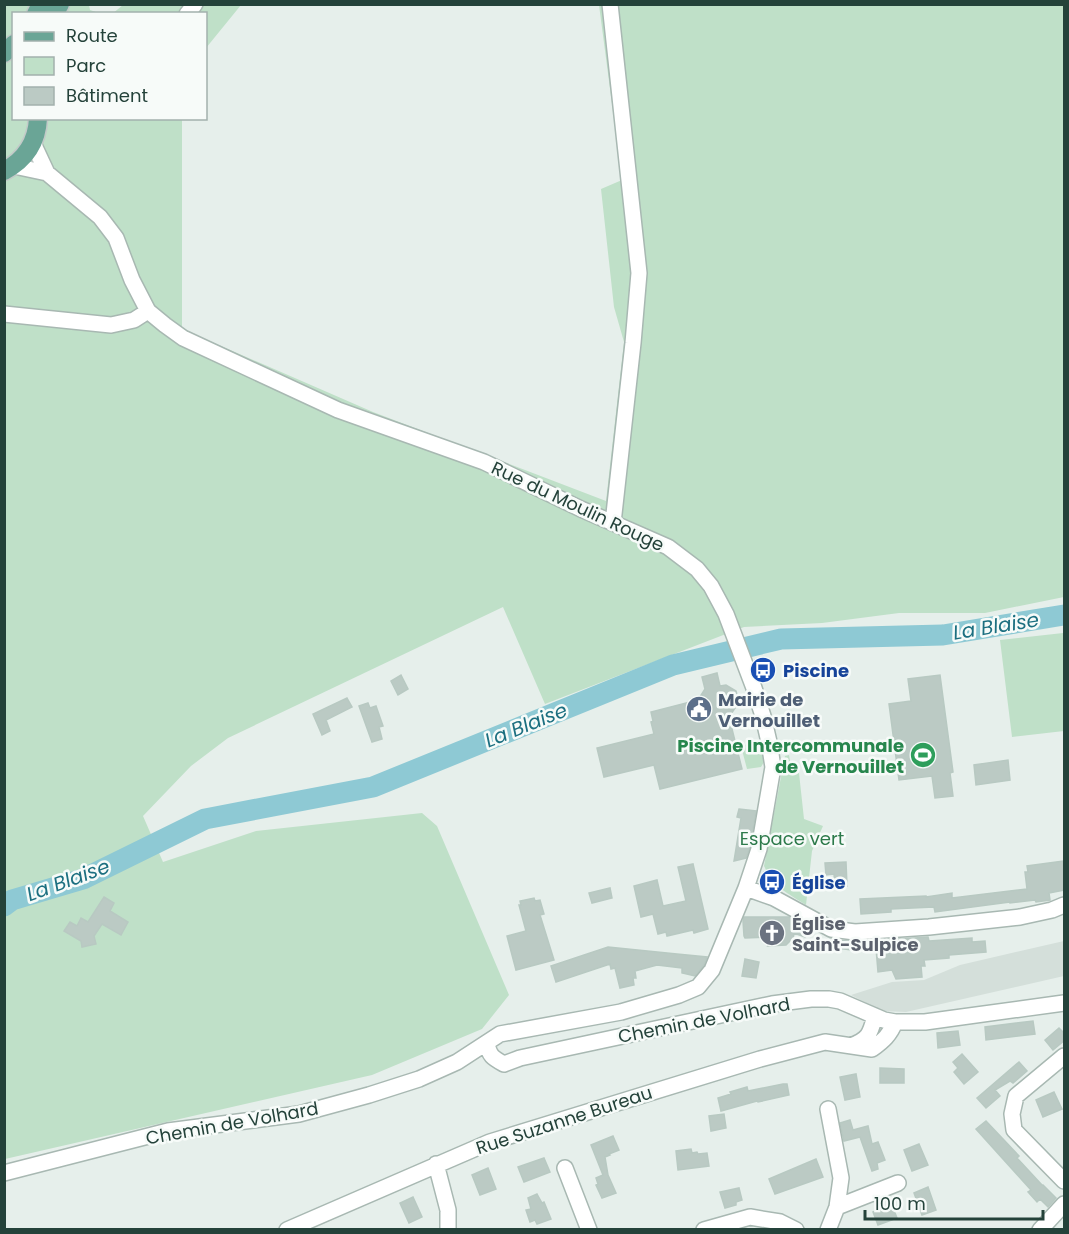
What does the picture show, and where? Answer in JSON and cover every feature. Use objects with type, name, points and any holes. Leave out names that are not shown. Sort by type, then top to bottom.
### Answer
[{"type":"main road","points":[[9,168],[28,151],[41,120]]},
{"type":"street","points":[[610,4],[639,273],[613,523]]},
{"type":"street","name":"Rue du Moulin Rouge","points":[[33,143],[47,173],[100,216],[116,238],[132,280],[148,311],[183,338],[338,411],[484,462],[668,547],[697,569],[711,586],[726,614],[736,640],[763,716],[773,767],[759,849],[746,888]]},
{"type":"street","name":"Rue du Moulin Rouge","points":[[9,168],[47,173]]},
{"type":"street","points":[[4,314],[111,325],[134,320],[148,311]]},
{"type":"street","points":[[746,888],[774,898],[831,929],[855,932],[1020,918],[1065,905]]},
{"type":"street","name":"Chemin de Volhard","points":[[4,1173],[168,1131],[299,1114],[419,1079],[457,1062],[500,1034],[621,1011],[679,995],[698,987],[712,970],[746,888]]},
{"type":"street","name":"Chemin de Volhard","points":[[487,1043],[488,1051],[494,1059],[504,1064],[520,1058],[782,1002],[829,999],[855,1006],[875,1016],[895,1022],[925,1022],[1065,1003]]},
{"type":"street","points":[[851,1046],[870,1035],[875,1016]]},
{"type":"street","name":"Rue Suzanne Bureau","points":[[287,1230],[490,1142],[760,1059],[825,1042],[872,1049],[885,1040],[895,1022]]},
{"type":"street","points":[[1065,1056],[1016,1096],[1012,1113],[1014,1130],[1065,1181]]},
{"type":"street","points":[[828,1109],[841,1178],[837,1207],[828,1230]]},
{"type":"street","points":[[436,1164],[448,1210],[448,1230]]},
{"type":"street","points":[[565,1168],[589,1230]]},
{"type":"street","points":[[837,1207],[898,1183]]},
{"type":"street","points":[[1040,1230],[1065,1204]]},
{"type":"street","points":[[704,1230],[750,1217],[780,1222],[796,1230]]},
{"type":"shaded area","points":[[1064,941],[1064,976],[906,1012],[882,1011],[851,995],[892,982],[924,980],[960,965]]},
{"type":"green space","points":[[4,5],[89,5],[90,10],[96,12],[12,12],[12,120],[182,120],[182,329],[373,412],[606,501],[624,342],[614,307],[601,189],[622,180],[599,5],[1064,5],[1064,597],[985,613],[899,613],[822,623],[744,627],[545,704],[503,607],[228,738],[191,766],[143,816],[163,862],[256,831],[422,813],[437,826],[509,995],[482,1029],[372,1075],[5,1159]]},
{"type":"green space","points":[[123,5],[241,5],[207,47],[207,12],[114,12]]},
{"type":"green space","points":[[1063,633],[1064,731],[1012,737],[1000,640]]},
{"type":"green space","points":[[756,742],[760,745],[764,762],[761,767],[747,769],[741,746]]},
{"type":"green space","name":"Espace vert","points":[[789,755],[792,774],[799,773],[804,819],[823,826],[812,851],[806,905],[777,884],[764,866],[785,756]]},
{"type":"building","points":[[717,673],[720,686],[726,685],[736,691],[739,702],[729,717],[742,769],[660,789],[654,765],[604,777],[597,748],[654,734],[651,712],[698,700],[705,689],[702,677]]},
{"type":"building","points":[[401,675],[408,689],[398,695],[391,681]]},
{"type":"building","name":"Piscine Intercommunale de Vernouillet","points":[[940,675],[953,772],[950,773],[953,796],[935,798],[932,776],[899,780],[889,704],[911,701],[908,679]]},
{"type":"building","points":[[347,698],[352,707],[326,720],[330,731],[322,735],[313,714]]},
{"type":"building","points":[[368,703],[370,708],[376,706],[383,726],[379,727],[382,739],[372,742],[359,706]]},
{"type":"building","points":[[1008,760],[1010,780],[976,785],[974,765]]},
{"type":"building","points":[[739,809],[756,811],[746,858],[734,861],[741,818],[737,817]]},
{"type":"building","points":[[1063,861],[1065,890],[1049,893],[1050,900],[1010,902],[935,912],[934,907],[891,909],[891,912],[861,914],[860,899],[926,897],[952,893],[952,898],[1027,889],[1025,872],[1028,872],[1027,866]]},
{"type":"building","points":[[846,862],[847,886],[835,887],[834,874],[826,875],[825,863]]},
{"type":"building","points":[[693,864],[708,929],[667,936],[666,932],[658,934],[653,914],[641,917],[634,886],[657,880],[663,906],[686,901],[678,867]]},
{"type":"building","points":[[610,888],[612,898],[592,903],[589,893]]},
{"type":"building","points":[[104,897],[114,903],[110,911],[128,922],[121,935],[102,924],[94,936],[96,944],[82,947],[81,941],[64,931],[70,922],[77,926],[81,918],[88,922]]},
{"type":"building","points":[[534,898],[535,901],[540,900],[544,914],[540,915],[554,960],[516,970],[507,936],[526,931],[519,905],[521,905],[520,901]]},
{"type":"building","name":"Église Saint-Sulpice","points":[[744,917],[789,917],[806,927],[805,937],[794,933],[793,940],[786,945],[768,946],[775,937],[745,938]]},
{"type":"building","points":[[928,937],[929,941],[972,938],[972,942],[985,941],[986,952],[924,960],[925,966],[921,966],[922,977],[896,979],[892,970],[878,972],[876,948],[851,950],[830,947],[830,939],[856,942]]},
{"type":"building","points":[[608,947],[707,957],[695,976],[682,973],[682,968],[657,965],[635,971],[634,985],[620,988],[615,968],[611,969],[610,964],[556,982],[551,966]]},
{"type":"building","points":[[745,959],[759,962],[756,978],[742,976]]},
{"type":"building","points":[[1033,1021],[1035,1034],[986,1040],[985,1027]]},
{"type":"building","points":[[1059,1028],[1065,1034],[1065,1040],[1053,1050],[1045,1040]]},
{"type":"building","points":[[958,1031],[960,1045],[938,1048],[937,1033]]},
{"type":"building","points":[[962,1054],[978,1072],[964,1084],[954,1072],[958,1068],[953,1062]]},
{"type":"building","points":[[1019,1062],[1027,1071],[1013,1083],[1010,1081],[995,1090],[1000,1096],[986,1108],[977,1098]]},
{"type":"building","points":[[880,1068],[904,1069],[904,1083],[880,1083]]},
{"type":"building","points":[[856,1074],[860,1097],[845,1100],[840,1077]]},
{"type":"building","points":[[787,1084],[789,1095],[721,1111],[718,1098],[731,1094],[730,1092],[747,1087],[748,1091]]},
{"type":"building","points":[[1054,1092],[1062,1109],[1043,1117],[1036,1100]]},
{"type":"building","points":[[724,1114],[726,1128],[711,1131],[709,1116]]},
{"type":"building","points":[[850,1120],[853,1130],[868,1126],[872,1144],[878,1142],[885,1160],[877,1163],[878,1169],[872,1171],[860,1137],[844,1141],[840,1123]]},
{"type":"building","points":[[986,1121],[1019,1156],[1017,1158],[1056,1198],[1048,1207],[1040,1199],[1037,1202],[1028,1192],[1031,1190],[976,1129]]},
{"type":"building","points":[[613,1136],[619,1150],[605,1157],[608,1175],[616,1193],[602,1198],[596,1185],[598,1184],[596,1178],[603,1175],[591,1145]]},
{"type":"building","points":[[919,1144],[928,1165],[912,1171],[904,1150]]},
{"type":"building","points":[[691,1149],[692,1153],[707,1153],[709,1166],[678,1170],[676,1151]]},
{"type":"building","points":[[544,1158],[550,1172],[524,1182],[518,1167]]},
{"type":"building","points":[[816,1159],[823,1177],[775,1194],[769,1179]]},
{"type":"building","points":[[488,1168],[496,1189],[480,1195],[472,1175]]},
{"type":"building","points":[[928,1187],[936,1210],[922,1215],[914,1193]]},
{"type":"building","points":[[739,1188],[742,1200],[736,1202],[736,1205],[725,1208],[720,1192]]},
{"type":"building","points":[[537,1194],[542,1203],[544,1202],[551,1219],[537,1224],[535,1220],[530,1222],[526,1210],[531,1209],[528,1198]]},
{"type":"building","points":[[413,1197],[422,1217],[409,1223],[400,1203]]},
{"type":"building","points":[[892,1205],[897,1218],[878,1225],[873,1212]]},
{"type":"waterway","name":"La Blaise","points":[[4,906],[12,900],[83,879],[205,819],[373,787],[673,665],[781,639],[943,635],[1064,615]]},
{"type":"place","name":"Piscine","points":[[763,670]]},
{"type":"place","name":"Mairie de Vernouillet","points":[[699,709]]},
{"type":"place","name":"Piscine Intercommunale de Vernouillet","points":[[923,755]]},
{"type":"place","name":"Église","points":[[772,882]]},
{"type":"place","name":"Église Saint-Sulpice","points":[[772,933]]}]
